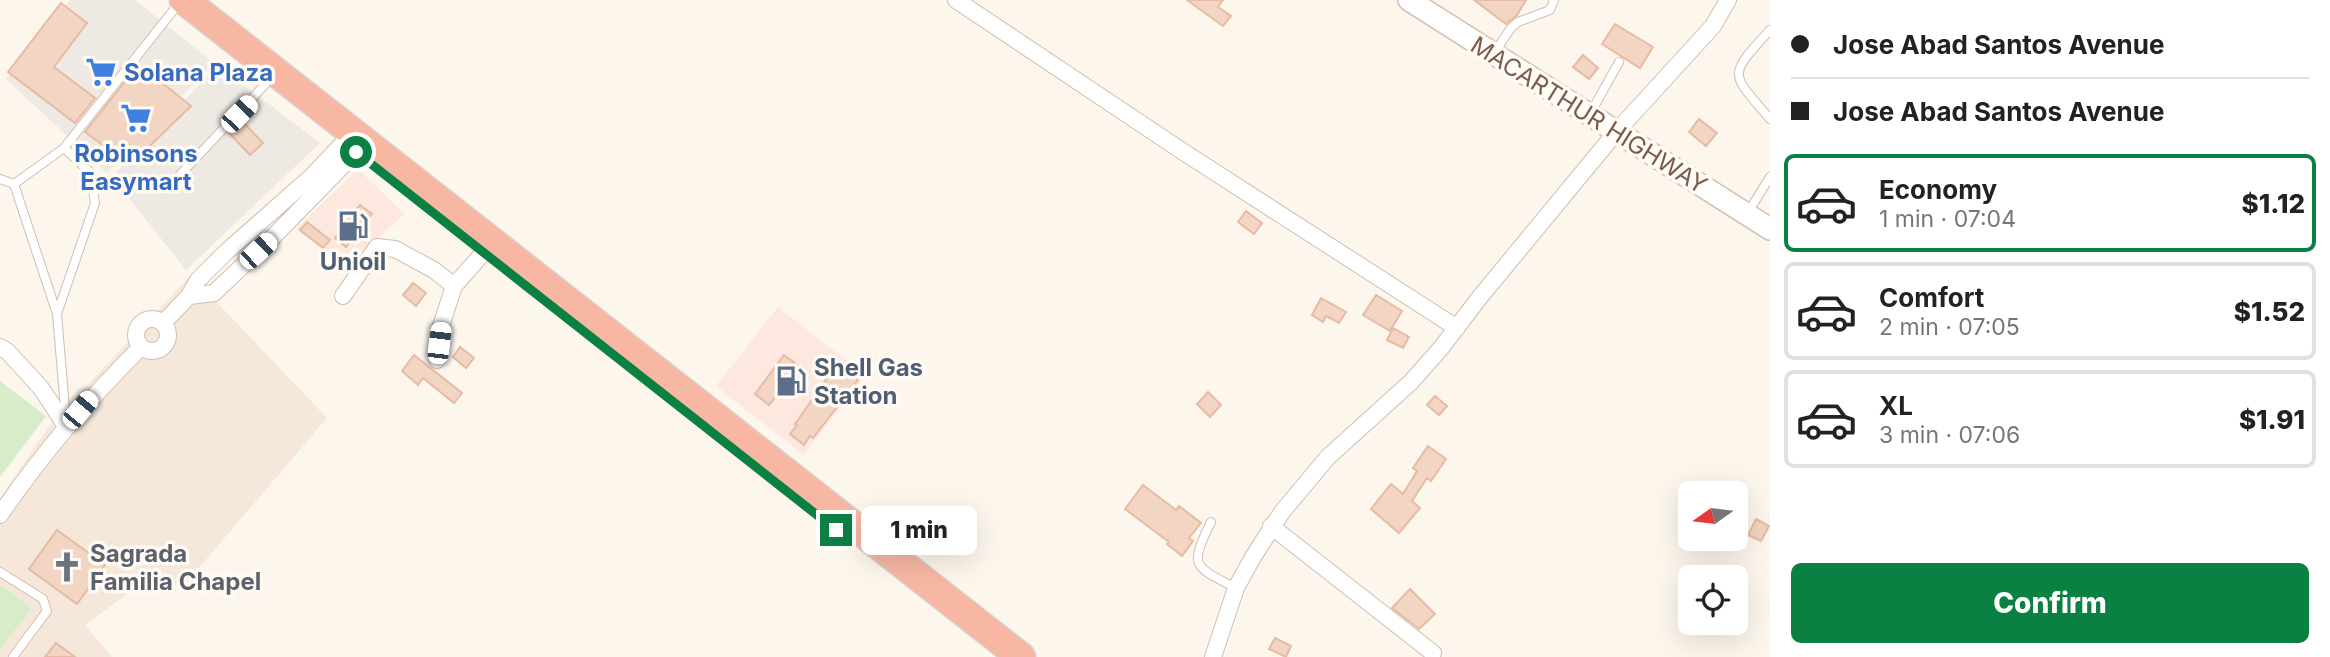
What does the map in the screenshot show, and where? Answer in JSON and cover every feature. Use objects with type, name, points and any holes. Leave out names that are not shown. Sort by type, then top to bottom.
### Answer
[{"type":"highway","points":[[176,2],[488,248],[1021,657]]},
{"type":"highway","points":[[488,248],[998,657]]},
{"type":"main road","name":"MACARTHUR HIGHWAY","points":[[1418,2],[1493,55],[1770,229]]},
{"type":"street","points":[[956,0],[1457,328]]},
{"type":"street","points":[[1213,657],[1236,588],[1271,526],[1328,457],[1411,382],[1617,131],[1713,26],[1728,0]]},
{"type":"street","points":[[189,296],[214,293],[312,199],[322,177],[354,143]]},
{"type":"street","points":[[0,515],[29,473],[93,394],[141,347],[155,352],[162,348],[169,334],[163,323],[189,296],[198,280],[299,187],[322,177]]},
{"type":"street","points":[[299,187],[312,199]]},
{"type":"street","points":[[257,223],[273,237]]},
{"type":"street","points":[[343,296],[377,247],[395,249],[434,270],[454,285]]},
{"type":"street","points":[[437,360],[441,326],[454,285],[488,248]]},
{"type":"street","points":[[225,253],[243,265]]},
{"type":"street","points":[[0,346],[41,388],[66,426]]},
{"type":"street","points":[[1271,526],[1433,653]]},
{"type":"lane","points":[[1493,55],[1511,28],[1518,22],[1550,10],[1554,0]]},
{"type":"lane","points":[[14,184],[64,148],[176,2]]},
{"type":"lane","points":[[1770,30],[1745,57],[1738,67],[1738,74],[1750,97],[1770,119]]},
{"type":"lane","points":[[1590,114],[1619,62]]},
{"type":"lane","points":[[176,179],[272,77]]},
{"type":"lane","points":[[57,314],[95,203],[90,172],[64,148]]},
{"type":"lane","points":[[1747,214],[1770,177]]},
{"type":"lane","points":[[0,178],[14,184],[57,314],[66,426]]},
{"type":"lane","points":[[1211,522],[1197,551],[1198,562],[1205,572],[1236,588]]},
{"type":"lane","points":[[0,572],[43,600],[47,611],[13,657]]},
{"type":"shaded area","points":[[70,0],[135,0],[214,63],[107,173],[6,79]]},
{"type":"shaded area","points":[[218,65],[320,143],[186,270],[112,177]]},
{"type":"shaded area","points":[[358,169],[405,214],[345,266],[296,229]]},
{"type":"shaded area","points":[[191,275],[327,418],[181,589],[158,571],[85,625],[112,657],[0,657],[0,498],[50,425]]},
{"type":"shaded area","name":"Shell Gas Station","points":[[778,307],[865,375],[804,455],[716,386]]},
{"type":"green space","points":[[0,381],[46,416],[0,477]]},
{"type":"green space","points":[[0,585],[32,608],[0,649]]},
{"type":"building","points":[[1187,0],[1223,0],[1218,7],[1231,16],[1223,26]]},
{"type":"building","points":[[1474,0],[1526,0],[1517,15],[1506,24]]},
{"type":"building","points":[[61,3],[87,23],[54,67],[95,98],[75,123],[8,72]]},
{"type":"building","points":[[1615,24],[1653,47],[1640,68],[1602,44]]},
{"type":"building","points":[[1583,55],[1598,68],[1589,79],[1573,67]]},
{"type":"building","name":"Robinsons Easymart","points":[[139,64],[191,106],[130,165],[85,132]]},
{"type":"building","points":[[1699,119],[1717,133],[1706,146],[1689,132]]},
{"type":"building","points":[[242,121],[263,143],[250,155],[229,133]]},
{"type":"building","name":"Unioil","points":[[360,205],[372,214],[346,247],[335,238]]},
{"type":"building","points":[[1246,211],[1262,223],[1254,234],[1238,222]]},
{"type":"building","points":[[307,222],[330,240],[323,248],[300,230]]},
{"type":"building","points":[[413,283],[426,293],[416,306],[403,295]]},
{"type":"building","points":[[1376,295],[1402,311],[1390,331],[1363,315]]},
{"type":"building","points":[[1321,298],[1346,312],[1339,323],[1326,316],[1323,322],[1312,315]]},
{"type":"building","points":[[1393,328],[1409,337],[1403,348],[1387,340]]},
{"type":"building","points":[[460,347],[474,358],[466,368],[453,357]]},
{"type":"building","points":[[414,355],[462,393],[454,403],[423,378],[418,385],[402,371]]},
{"type":"building","points":[[784,355],[799,366],[769,405],[755,394]]},
{"type":"building","points":[[837,364],[858,380],[813,438],[810,436],[804,445],[790,434]]},
{"type":"building","points":[[1208,392],[1221,405],[1210,417],[1197,404]]},
{"type":"building","points":[[1435,396],[1447,406],[1439,415],[1427,405]]},
{"type":"building","points":[[1428,446],[1446,459],[1431,481],[1427,478],[1412,501],[1420,508],[1399,533],[1371,509],[1391,484],[1403,494],[1417,471],[1413,468]]},
{"type":"building","points":[[1143,485],[1176,510],[1179,506],[1201,523],[1189,538],[1193,541],[1182,556],[1167,544],[1169,542],[1125,509]]},
{"type":"building","points":[[1756,519],[1769,526],[1761,541],[1748,535]]},
{"type":"building","name":"Sagrada Familia Chapel","points":[[57,530],[105,565],[77,604],[29,569]]},
{"type":"building","points":[[1410,589],[1435,614],[1419,629],[1392,608]]},
{"type":"building","points":[[1275,638],[1291,646],[1286,657],[1269,649]]},
{"type":"building","points":[[56,643],[75,657],[45,657]]},
{"type":"place","name":"Solana Plaza","points":[[101,72]]},
{"type":"place","name":"Robinsons Easymart","points":[[136,118]]},
{"type":"place","name":"Unioil","points":[[353,226]]},
{"type":"place","name":"Shell Gas Station","points":[[791,381]]},
{"type":"place","name":"Sagrada Familia Chapel","points":[[67,567]]},
{"type":"route","points":[[356,152],[836,530]]}]
